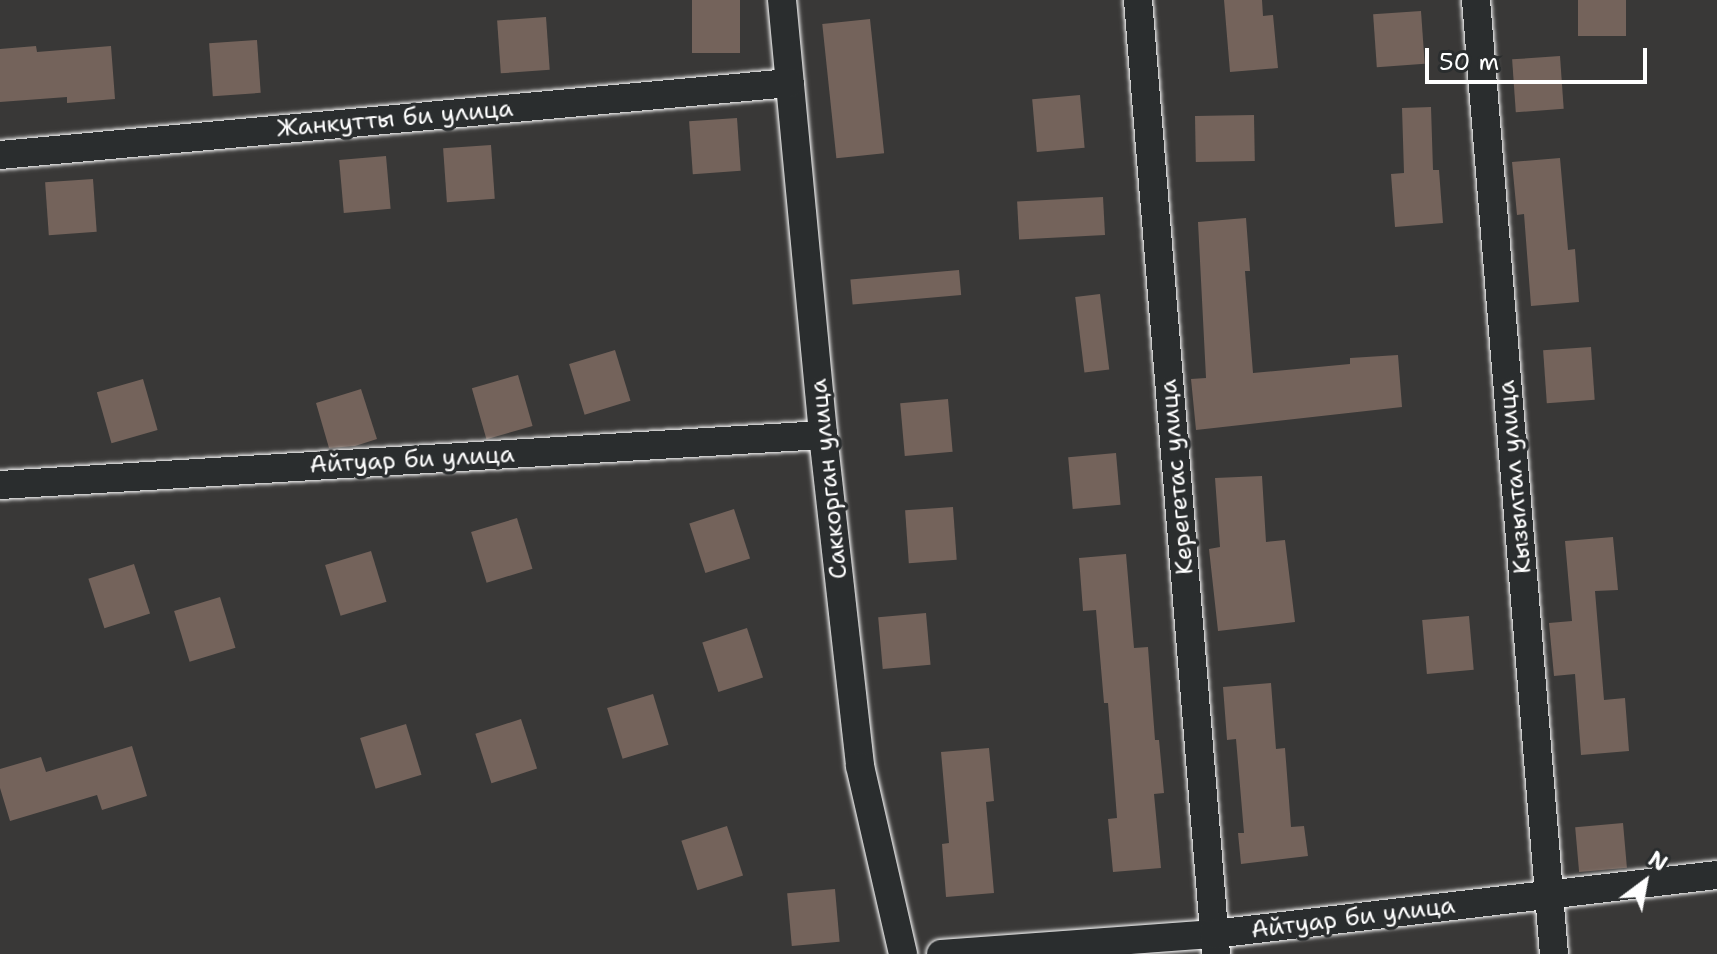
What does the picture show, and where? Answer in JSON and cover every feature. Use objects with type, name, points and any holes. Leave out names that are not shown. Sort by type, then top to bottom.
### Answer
[{"type":"street","name":"Саккорган улица","points":[[782,0],[823,435],[860,766],[903,954]]},
{"type":"street","name":"Керегетас улица","points":[[1138,0],[1215,944]]},
{"type":"street","name":"Кызылтал улица","points":[[1476,0],[1554,954]]},
{"type":"street","name":"Жанкутты би улица","points":[[0,155],[790,83]]},
{"type":"street","name":"Айтуар би улица","points":[[0,485],[823,435]]},
{"type":"street","name":"Айтуар би улица","points":[[941,954],[1215,944],[1548,895],[1717,875]]},
{"type":"building","points":[[692,0],[740,0],[740,53],[692,53]]},
{"type":"building","points":[[1224,0],[1262,0],[1263,16],[1273,15],[1278,68],[1230,72]]},
{"type":"building","points":[[1578,0],[1626,0],[1626,36],[1578,36]]},
{"type":"building","points":[[1421,11],[1425,64],[1377,67],[1373,14]]},
{"type":"building","points":[[546,17],[550,70],[501,73],[497,20]]},
{"type":"building","points":[[870,19],[884,153],[836,158],[822,24]]},
{"type":"building","points":[[257,40],[261,93],[213,96],[209,43]]},
{"type":"building","points":[[36,46],[37,52],[111,46],[115,99],[67,103],[67,97],[0,102],[0,49]]},
{"type":"building","points":[[1560,56],[1564,109],[1516,112],[1512,59]]},
{"type":"building","points":[[1080,95],[1085,148],[1037,152],[1032,99]]},
{"type":"building","points":[[1431,107],[1433,170],[1439,170],[1443,223],[1395,227],[1391,174],[1404,173],[1402,108]]},
{"type":"building","points":[[1254,115],[1255,161],[1196,162],[1195,116]]},
{"type":"building","points":[[737,118],[741,171],[693,174],[689,121]]},
{"type":"building","points":[[491,145],[495,199],[447,202],[443,148]]},
{"type":"building","points":[[386,156],[391,209],[344,213],[339,160]]},
{"type":"building","points":[[1560,158],[1568,250],[1575,249],[1579,302],[1531,306],[1524,214],[1517,215],[1512,162]]},
{"type":"building","points":[[93,179],[97,232],[49,235],[45,182]]},
{"type":"building","points":[[1103,197],[1105,235],[1019,239],[1017,202]]},
{"type":"building","points":[[1246,218],[1250,271],[1245,271],[1253,373],[1350,364],[1350,358],[1398,355],[1402,407],[1196,430],[1191,379],[1206,378],[1198,222]]},
{"type":"building","points":[[959,270],[961,295],[853,304],[850,279]]},
{"type":"building","points":[[1100,294],[1109,369],[1084,372],[1075,297]]},
{"type":"building","points":[[1591,347],[1595,400],[1547,403],[1543,350]]},
{"type":"building","points":[[615,350],[630,401],[585,415],[569,364]]},
{"type":"building","points":[[518,375],[533,426],[486,439],[472,388]]},
{"type":"building","points":[[143,379],[158,430],[111,443],[97,392]]},
{"type":"building","points":[[361,389],[377,439],[355,446],[329,448],[316,403]]},
{"type":"building","points":[[948,399],[953,452],[905,456],[900,403]]},
{"type":"building","points":[[1116,453],[1121,505],[1073,509],[1068,457]]},
{"type":"building","points":[[1262,476],[1266,542],[1285,540],[1295,622],[1218,631],[1209,549],[1220,547],[1215,478]]},
{"type":"building","points":[[953,507],[957,560],[909,563],[905,510]]},
{"type":"building","points":[[734,509],[750,558],[705,573],[689,524]]},
{"type":"building","points":[[517,518],[532,569],[487,583],[471,532]]},
{"type":"building","points":[[1613,537],[1618,590],[1595,591],[1604,700],[1625,698],[1629,751],[1581,755],[1575,674],[1554,676],[1549,623],[1572,621],[1565,541]]},
{"type":"building","points":[[371,551],[386,602],[341,616],[325,565]]},
{"type":"building","points":[[1126,554],[1134,648],[1148,647],[1155,740],[1159,740],[1164,793],[1154,794],[1161,868],[1113,872],[1108,819],[1117,818],[1108,703],[1104,703],[1096,610],[1083,611],[1079,558]]},
{"type":"building","points":[[134,564],[150,613],[104,628],[88,579]]},
{"type":"building","points":[[220,597],[235,648],[190,662],[174,611]]},
{"type":"building","points":[[926,613],[931,665],[883,669],[878,617]]},
{"type":"building","points":[[1469,616],[1474,670],[1427,674],[1422,620]]},
{"type":"building","points":[[747,628],[763,677],[718,692],[702,643]]},
{"type":"building","points":[[1271,683],[1276,749],[1285,748],[1291,827],[1304,826],[1308,856],[1241,864],[1238,833],[1244,833],[1236,739],[1227,740],[1223,687]]},
{"type":"building","points":[[653,694],[668,745],[623,759],[607,708]]},
{"type":"building","points":[[521,719],[537,768],[491,783],[475,734]]},
{"type":"building","points":[[406,724],[421,775],[376,789],[360,738]]},
{"type":"building","points":[[132,746],[147,796],[102,810],[97,795],[10,821],[0,788],[0,769],[41,757],[46,772]]},
{"type":"building","points":[[989,748],[994,801],[986,802],[994,893],[946,897],[942,844],[949,843],[941,752]]},
{"type":"building","points":[[1623,823],[1627,868],[1579,872],[1575,827]]},
{"type":"building","points":[[727,826],[743,875],[697,890],[681,841]]},
{"type":"building","points":[[835,889],[840,942],[792,946],[787,893]]}]
